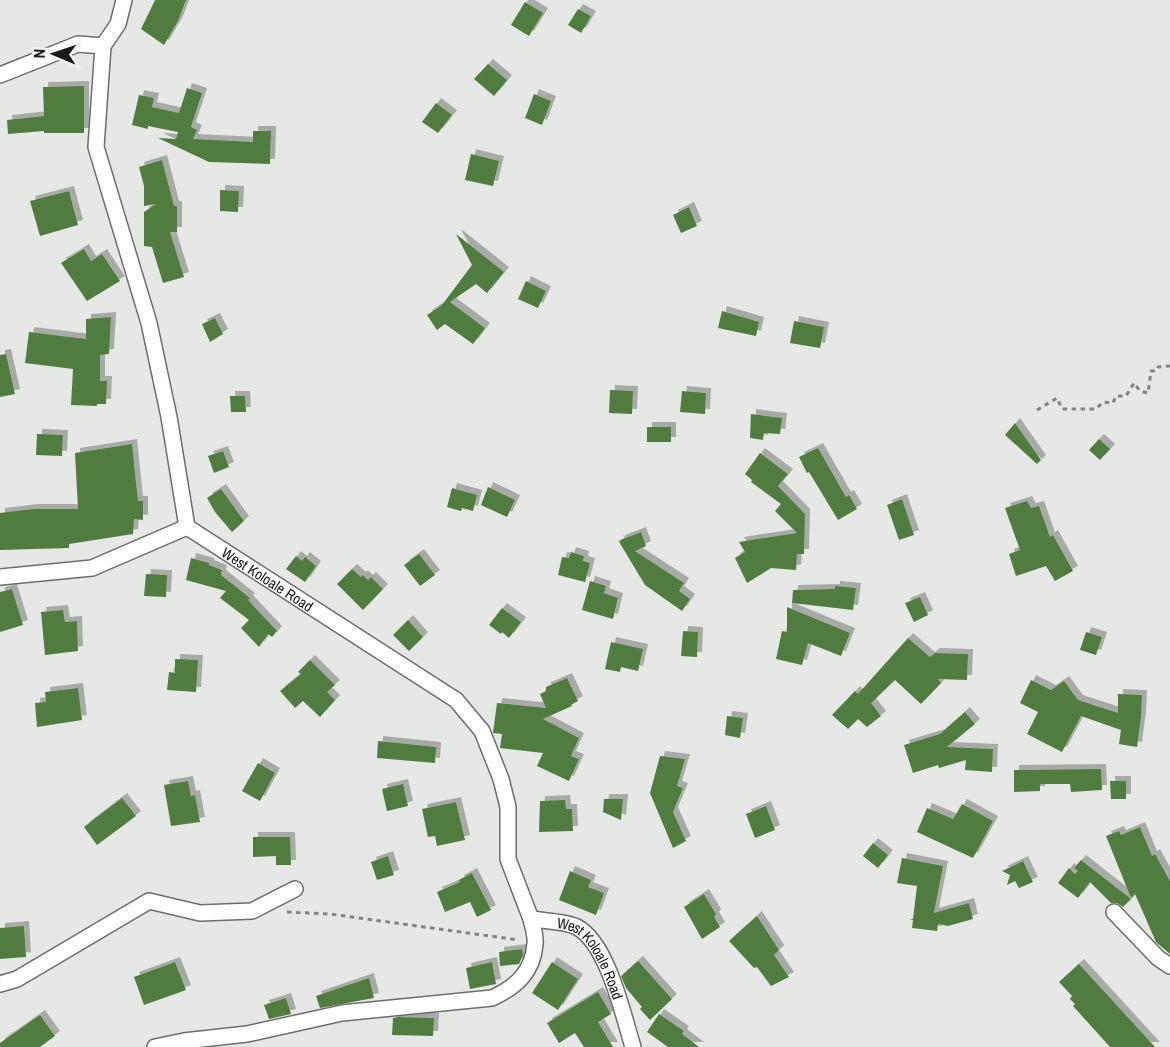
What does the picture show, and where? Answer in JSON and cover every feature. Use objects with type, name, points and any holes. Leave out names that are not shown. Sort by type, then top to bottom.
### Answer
[{"type":"street","points":[[0,577],[92,568],[187,527],[169,417],[149,323],[96,147],[103,46],[118,24],[124,0]]},
{"type":"street","points":[[0,75],[78,44],[103,46]]},
{"type":"street","name":"West Koloale Road","points":[[187,527],[456,700],[482,731],[501,779],[508,807],[508,860],[531,919],[576,927],[592,940],[612,976],[633,1047]]},
{"type":"street","points":[[0,984],[17,979],[149,901],[200,914],[252,911],[295,889]]},
{"type":"street","points":[[1114,912],[1158,958],[1170,966]]},
{"type":"street","points":[[155,1047],[184,1041],[247,1034],[342,1012],[492,998],[512,988],[529,968],[535,943],[531,919]]},
{"type":"path","points":[[1037,410],[1057,398],[1062,409],[1096,409],[1103,402],[1113,403],[1116,396],[1126,396],[1134,383],[1140,391],[1148,393],[1151,371],[1156,372],[1158,367],[1170,366]]},
{"type":"path","points":[[286,912],[330,914],[535,943]]},
{"type":"building","points":[[155,0],[186,0],[178,21],[164,45],[141,29]]},
{"type":"building","points":[[525,2],[543,13],[529,36],[511,25]]},
{"type":"building","points":[[578,9],[591,16],[581,33],[568,25]]},
{"type":"building","points":[[488,64],[507,80],[494,96],[474,79]]},
{"type":"building","points":[[84,86],[84,133],[44,133],[44,131],[8,134],[7,120],[44,116],[43,87]]},
{"type":"building","points":[[187,88],[202,93],[191,127],[197,130],[193,139],[253,142],[253,131],[271,131],[270,164],[209,162],[158,138],[176,139],[178,132],[132,125],[139,95],[154,98],[152,107],[179,113]]},
{"type":"building","points":[[534,94],[551,101],[542,125],[525,118]]},
{"type":"building","points":[[436,103],[452,115],[438,133],[422,122]]},
{"type":"building","points":[[471,154],[499,161],[493,186],[465,180]]},
{"type":"building","points":[[162,160],[174,206],[177,206],[177,232],[170,232],[184,277],[163,283],[152,247],[144,246],[144,212],[156,204],[144,206],[144,186],[139,167]]},
{"type":"building","points":[[220,190],[239,191],[238,212],[220,211]]},
{"type":"building","points":[[69,191],[78,225],[40,236],[30,201]]},
{"type":"building","points":[[689,207],[697,226],[681,233],[673,215]]},
{"type":"building","points":[[456,234],[504,272],[487,293],[476,284],[450,302],[485,328],[473,344],[445,324],[437,330],[427,315],[442,305],[472,265]]},
{"type":"building","points":[[84,249],[91,261],[102,254],[120,281],[87,301],[61,263]]},
{"type":"building","points":[[526,281],[546,291],[538,308],[518,299]]},
{"type":"building","points":[[722,311],[759,322],[756,336],[718,328]]},
{"type":"building","points":[[111,317],[109,354],[100,355],[100,381],[107,381],[106,404],[71,405],[73,369],[25,363],[29,332],[86,339],[86,319]]},
{"type":"building","points":[[215,318],[223,334],[210,342],[202,324]]},
{"type":"building","points":[[794,321],[824,327],[820,348],[790,343]]},
{"type":"building","points":[[6,354],[15,394],[0,397],[0,355]]},
{"type":"building","points":[[610,390],[633,391],[632,414],[609,413]]},
{"type":"building","points":[[682,391],[706,393],[705,414],[680,412]]},
{"type":"building","points":[[230,396],[245,396],[246,412],[231,412]]},
{"type":"building","points":[[751,414],[782,418],[780,434],[764,433],[763,440],[750,438]]},
{"type":"building","points":[[1015,423],[1041,460],[1037,464],[1005,435]]},
{"type":"building","points":[[647,427],[671,427],[671,442],[647,442]]},
{"type":"building","points":[[37,434],[63,435],[62,456],[36,455]]},
{"type":"building","points":[[1099,439],[1110,449],[1100,460],[1089,450]]},
{"type":"building","points":[[132,444],[138,501],[143,501],[143,520],[134,519],[133,534],[69,544],[69,548],[0,550],[0,513],[33,509],[78,509],[75,453]]},
{"type":"building","points":[[818,448],[846,497],[849,495],[857,509],[838,520],[799,457]]},
{"type":"building","points":[[223,451],[229,467],[214,473],[208,456]]},
{"type":"building","points":[[760,453],[788,474],[778,486],[805,514],[804,554],[797,554],[796,570],[771,568],[747,583],[735,558],[745,552],[739,542],[797,533],[775,511],[781,504],[751,482],[752,480],[745,474]]},
{"type":"building","points":[[488,487],[515,500],[507,517],[481,505]]},
{"type":"building","points":[[452,488],[477,495],[473,511],[462,508],[461,511],[447,507]]},
{"type":"building","points":[[221,489],[244,521],[232,532],[215,512],[207,498]]},
{"type":"building","points":[[902,499],[914,535],[899,540],[887,505]]},
{"type":"building","points":[[1027,501],[1031,508],[1039,506],[1050,537],[1053,535],[1073,571],[1055,581],[1046,566],[1016,576],[1009,554],[1020,550],[1005,508]]},
{"type":"building","points":[[641,532],[646,546],[635,551],[684,583],[679,591],[690,599],[682,611],[645,585],[618,540],[621,542],[620,540]]},
{"type":"building","points":[[571,552],[584,556],[583,561],[590,563],[585,582],[558,575],[562,557],[569,558]]},
{"type":"building","points":[[419,554],[435,575],[420,586],[404,565]]},
{"type":"building","points":[[296,556],[302,561],[305,557],[316,566],[305,582],[286,569]]},
{"type":"building","points":[[191,558],[209,563],[222,570],[221,575],[250,598],[248,600],[277,631],[272,637],[268,634],[259,647],[241,628],[249,620],[220,598],[226,591],[186,580]]},
{"type":"building","points":[[352,569],[368,580],[371,577],[383,589],[363,610],[337,584]]},
{"type":"building","points":[[146,574],[167,575],[166,597],[144,596]]},
{"type":"building","points":[[590,581],[606,586],[604,593],[618,598],[613,619],[582,610]]},
{"type":"building","points":[[835,586],[856,588],[853,610],[792,603],[793,590],[835,589]]},
{"type":"building","points":[[12,589],[23,625],[0,632],[0,592]]},
{"type":"building","points":[[920,597],[928,615],[914,622],[905,603]]},
{"type":"building","points":[[787,607],[850,633],[841,656],[808,643],[802,665],[776,659],[782,631],[787,632]]},
{"type":"building","points":[[502,608],[521,622],[509,638],[489,625]]},
{"type":"building","points":[[63,610],[65,622],[77,621],[78,651],[45,655],[41,612]]},
{"type":"building","points":[[408,620],[423,637],[409,651],[393,635]]},
{"type":"building","points":[[683,631],[698,632],[697,657],[681,656]]},
{"type":"building","points":[[1086,632],[1102,637],[1096,655],[1080,650]]},
{"type":"building","points":[[908,638],[930,657],[935,653],[968,654],[967,680],[938,679],[941,683],[921,704],[895,680],[871,703],[881,716],[867,727],[858,719],[848,729],[832,715],[855,691],[858,694]]},
{"type":"building","points":[[611,642],[643,649],[638,671],[621,667],[620,672],[605,669]]},
{"type":"building","points":[[175,659],[198,660],[196,692],[167,690],[169,672],[175,673]]},
{"type":"building","points":[[310,660],[335,685],[327,692],[335,700],[320,717],[303,701],[295,708],[280,691],[301,674],[298,672]]},
{"type":"building","points":[[567,678],[578,701],[543,719],[579,738],[571,756],[579,759],[569,781],[537,766],[543,753],[500,748],[502,734],[493,733],[497,703],[546,708],[540,694],[546,691],[546,687]]},
{"type":"building","points":[[1031,680],[1051,690],[1064,681],[1078,700],[1118,713],[1118,694],[1142,695],[1137,747],[1119,744],[1121,730],[1081,716],[1062,752],[1027,734],[1038,712],[1020,703]]},
{"type":"building","points":[[78,688],[82,720],[37,727],[35,703],[46,702],[45,692]]},
{"type":"building","points":[[965,712],[975,724],[947,747],[993,749],[992,772],[965,770],[966,760],[939,768],[938,765],[913,773],[904,745],[940,734]]},
{"type":"building","points":[[727,716],[743,718],[740,738],[725,735]]},
{"type":"building","points":[[378,741],[436,747],[435,763],[377,758]]},
{"type":"building","points":[[660,756],[685,759],[677,786],[683,788],[673,812],[686,841],[673,848],[650,793]]},
{"type":"building","points":[[258,763],[275,773],[260,801],[242,791]]},
{"type":"building","points":[[1101,769],[1102,790],[1071,792],[1070,784],[1040,784],[1040,791],[1014,792],[1014,770]]},
{"type":"building","points":[[188,781],[191,796],[195,795],[200,822],[171,826],[164,785]]},
{"type":"building","points":[[1110,781],[1126,781],[1126,799],[1111,799]]},
{"type":"building","points":[[403,784],[408,806],[387,811],[382,789]]},
{"type":"building","points":[[122,798],[136,816],[97,845],[84,827]]},
{"type":"building","points":[[604,799],[623,799],[621,820],[603,812]]},
{"type":"building","points":[[565,800],[566,809],[572,809],[573,831],[539,832],[540,801]]},
{"type":"building","points":[[456,802],[465,840],[437,846],[435,836],[428,837],[422,809]]},
{"type":"building","points":[[962,804],[993,821],[973,858],[917,832],[927,808],[953,819]]},
{"type":"building","points":[[766,806],[775,830],[755,838],[746,814]]},
{"type":"building","points":[[1140,827],[1152,856],[1155,854],[1170,881],[1170,954],[1156,942],[1135,894],[1131,898],[1106,836],[1119,831],[1121,835]]},
{"type":"building","points":[[253,837],[290,837],[291,865],[276,865],[276,856],[253,857]]},
{"type":"building","points":[[873,843],[888,855],[878,868],[863,856]]},
{"type":"building","points":[[388,856],[394,875],[377,880],[371,862]]},
{"type":"building","points":[[902,858],[943,866],[934,913],[969,903],[973,919],[948,926],[938,924],[937,931],[912,928],[913,920],[909,920],[913,919],[917,886],[897,883]]},
{"type":"building","points":[[1081,860],[1131,899],[1123,907],[1117,903],[1111,903],[1090,882],[1078,898],[1058,883],[1069,868],[1075,874],[1078,871],[1074,868]]},
{"type":"building","points":[[1023,861],[1033,882],[1019,888],[1015,881],[1007,885],[1010,875],[1002,871]]},
{"type":"building","points":[[570,871],[591,880],[588,887],[604,893],[596,915],[559,900]]},
{"type":"building","points":[[472,873],[491,910],[477,917],[470,902],[445,912],[437,892],[460,882],[459,880]]},
{"type":"building","points":[[704,894],[716,914],[714,917],[720,927],[702,939],[684,907]]},
{"type":"building","points":[[757,916],[779,950],[774,955],[789,977],[771,986],[757,967],[754,968],[729,941]]},
{"type":"building","points":[[24,926],[26,957],[0,959],[0,928]]},
{"type":"building","points":[[522,949],[523,955],[519,964],[500,966],[499,952]]},
{"type":"building","points":[[638,961],[672,999],[650,1020],[626,988],[621,976]]},
{"type":"building","points":[[175,962],[186,990],[144,1005],[134,977]]},
{"type":"building","points":[[492,962],[496,984],[470,989],[466,968]]},
{"type":"building","points":[[552,962],[578,979],[558,1010],[532,993]]},
{"type":"building","points":[[1079,964],[1155,1047],[1110,1047],[1073,1006],[1075,1004],[1070,999],[1072,996],[1059,982]]},
{"type":"building","points":[[369,978],[374,998],[320,1008],[316,996]]},
{"type":"building","points":[[598,992],[611,1014],[598,1022],[613,1047],[584,1047],[575,1033],[559,1043],[547,1023]]},
{"type":"building","points":[[286,998],[291,1014],[269,1019],[264,1005]]},
{"type":"building","points":[[659,1014],[684,1031],[682,1034],[699,1047],[668,1047],[647,1032]]},
{"type":"building","points":[[40,1015],[55,1036],[40,1047],[0,1047],[0,1043]]},
{"type":"building","points":[[393,1018],[434,1018],[433,1036],[392,1035]]}]
